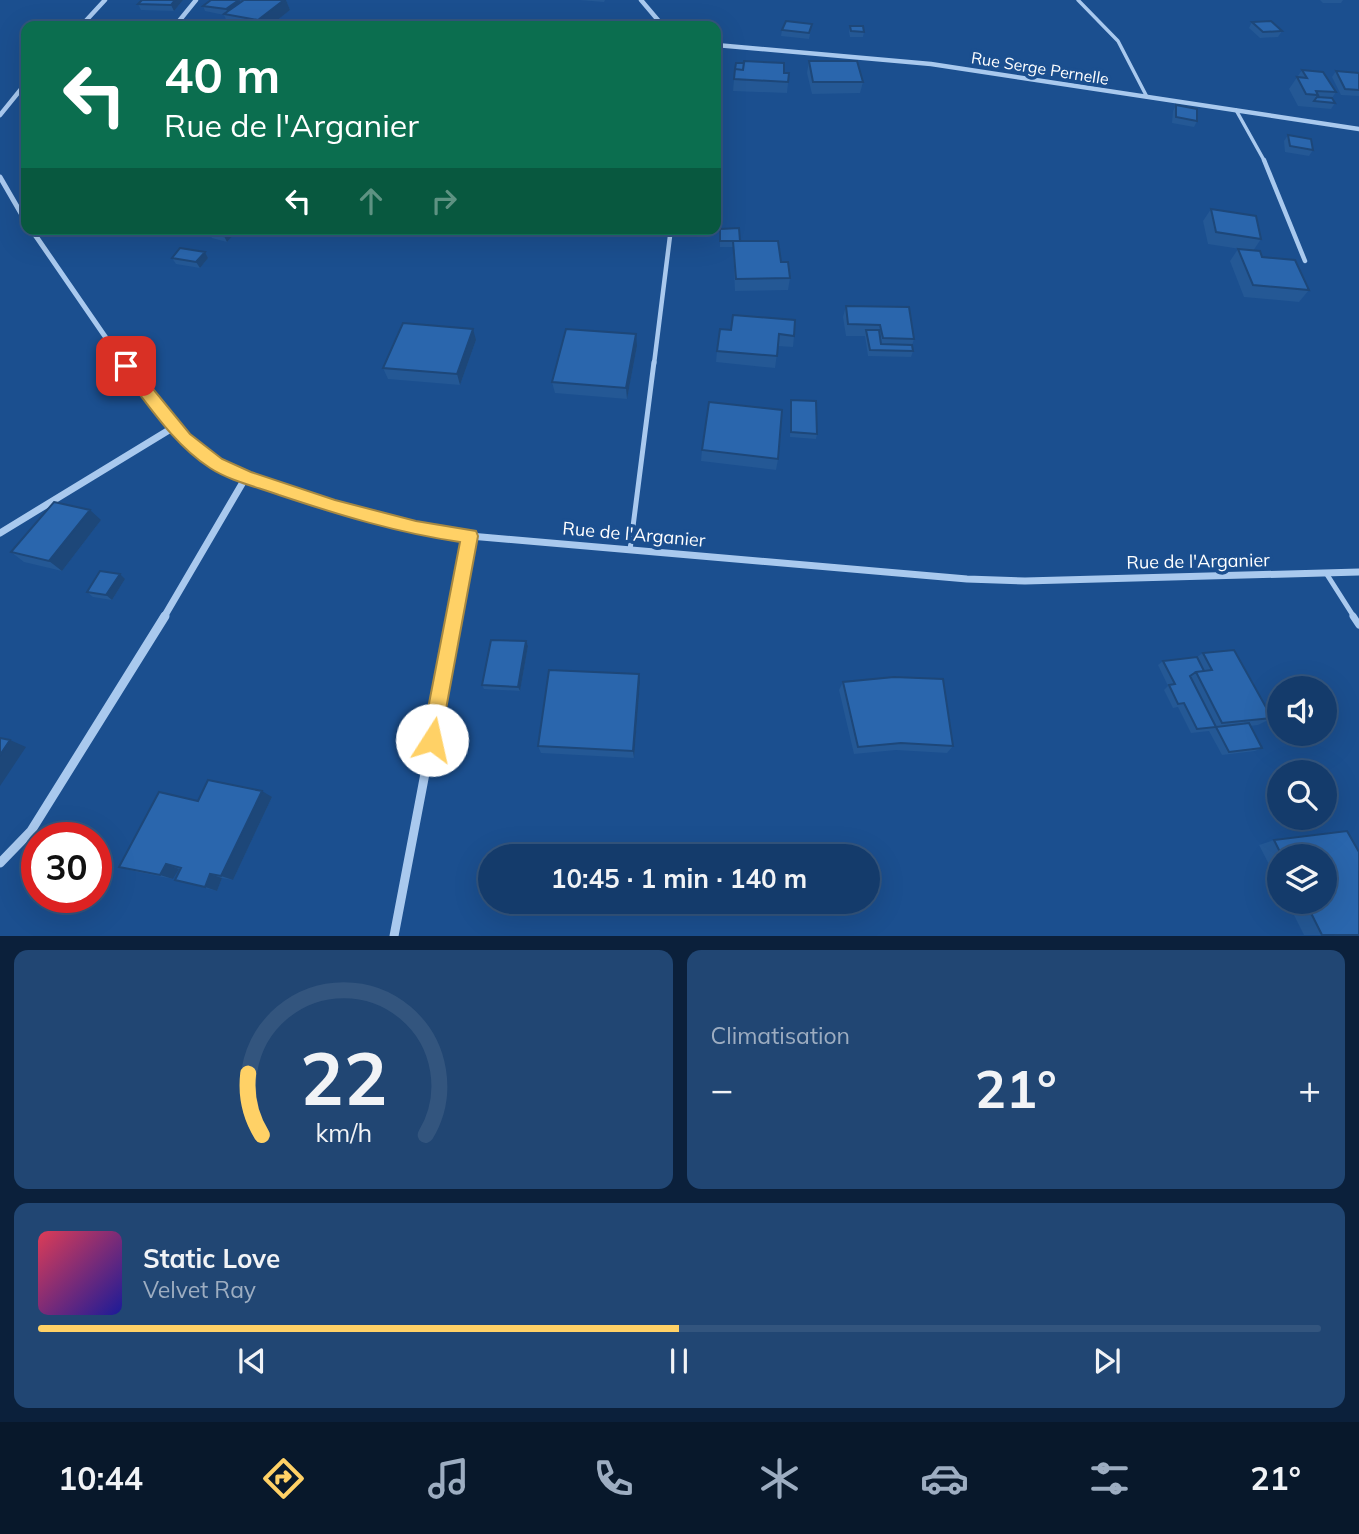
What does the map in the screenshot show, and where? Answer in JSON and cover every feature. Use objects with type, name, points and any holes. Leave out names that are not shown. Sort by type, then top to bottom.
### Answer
[{"type":"street","points":[[85,21],[106,0]]},
{"type":"street","points":[[180,21],[196,0]]},
{"type":"street","points":[[641,0],[658,21]]},
{"type":"street","name":"Rue Serge Pernelle","points":[[721,45],[884,58],[1359,129]]},
{"type":"street","points":[[0,116],[21,89]]},
{"type":"street","points":[[0,177],[21,211]]},
{"type":"street","name":"Rue de l'Arganier","points":[[35,235],[83,308],[174,427],[216,464],[246,477],[335,506],[416,528],[470,536],[967,579],[1359,572]]},
{"type":"street","points":[[0,533],[174,427]]},
{"type":"street","points":[[0,863],[31,831],[154,634],[246,477]]},
{"type":"street","points":[[394,936],[470,536]]},
{"type":"lane","points":[[1078,0],[1118,41],[1147,97]]},
{"type":"lane","points":[[1236,110],[1249,129],[1271,175],[1305,261]]},
{"type":"lane","points":[[630,550],[670,236]]},
{"type":"lane","points":[[1326,573],[1359,625]]},
{"type":"building","points":[[142,0],[175,0],[171,5],[138,4]]},
{"type":"building","points":[[211,0],[239,0],[226,9],[203,6]]},
{"type":"building","points":[[244,0],[284,0],[258,20],[224,14]]},
{"type":"building","points":[[786,21],[812,24],[809,33],[782,30]]},
{"type":"building","points":[[1271,21],[1282,31],[1263,32],[1252,22]]},
{"type":"building","points":[[850,26],[863,26],[864,32],[851,31]]},
{"type":"building","points":[[744,61],[784,63],[784,73],[789,73],[788,82],[734,79],[735,69],[743,70]]},
{"type":"building","points":[[809,61],[857,61],[863,82],[813,82]]},
{"type":"building","points":[[736,63],[744,63],[743,70],[735,69]]},
{"type":"building","points":[[1302,70],[1323,72],[1336,92],[1316,91],[1318,95],[1306,94],[1297,77],[1307,78]]},
{"type":"building","points":[[1336,71],[1359,73],[1359,90],[1345,89]]},
{"type":"building","points":[[1317,97],[1332,98],[1335,103],[1314,101]]},
{"type":"building","points":[[1176,105],[1197,109],[1197,121],[1176,117]]},
{"type":"building","points":[[1288,135],[1311,139],[1313,150],[1290,146]]},
{"type":"building","points":[[1211,209],[1256,216],[1261,239],[1216,232]]},
{"type":"building","points":[[739,228],[740,241],[720,241],[721,229]]},
{"type":"building","points":[[733,241],[778,241],[781,262],[788,262],[790,278],[736,279]]},
{"type":"building","points":[[180,248],[205,252],[196,262],[172,258]]},
{"type":"building","points":[[1238,249],[1260,251],[1262,257],[1295,260],[1309,290],[1253,285]]},
{"type":"building","points":[[846,306],[909,307],[914,339],[883,338],[880,325],[848,324]]},
{"type":"building","points":[[733,315],[795,320],[794,336],[779,334],[777,356],[717,351],[720,329],[731,330]]},
{"type":"building","points":[[403,323],[473,329],[457,374],[383,368]]},
{"type":"building","points":[[566,329],[636,334],[626,388],[552,382]]},
{"type":"building","points":[[866,330],[879,330],[881,344],[912,345],[913,351],[870,350]]},
{"type":"building","points":[[791,400],[816,401],[817,434],[791,432]]},
{"type":"building","points":[[709,402],[782,410],[778,459],[702,450]]},
{"type":"building","points":[[54,502],[90,510],[49,561],[11,552]]},
{"type":"building","points":[[100,571],[120,574],[106,595],[87,592]]},
{"type":"building","points":[[491,640],[526,641],[518,687],[482,685]]},
{"type":"building","points":[[1234,650],[1267,709],[1267,718],[1222,723],[1196,672],[1212,670],[1203,653]]},
{"type":"building","points":[[1197,657],[1204,671],[1190,676],[1216,727],[1197,729],[1184,703],[1178,704],[1169,685],[1175,684],[1163,661]]},
{"type":"building","points":[[549,670],[639,674],[633,751],[538,746]]},
{"type":"building","points":[[894,677],[943,679],[953,746],[901,743],[858,747],[843,682]]},
{"type":"building","points":[[1249,723],[1262,748],[1229,752],[1216,727]]},
{"type":"building","points":[[0,738],[10,740],[0,755]]},
{"type":"building","points":[[208,780],[262,791],[221,876],[210,874],[205,887],[175,880],[181,868],[166,864],[160,875],[119,867],[159,792],[198,801]]},
{"type":"building","points":[[1347,831],[1359,852],[1359,935],[1322,935],[1312,914],[1337,914],[1337,844],[1276,844],[1274,840]]},
{"type":"route","points":[[126,366],[154,405],[184,439],[216,464],[246,477],[335,506],[416,528],[470,536],[432,740]]}]
